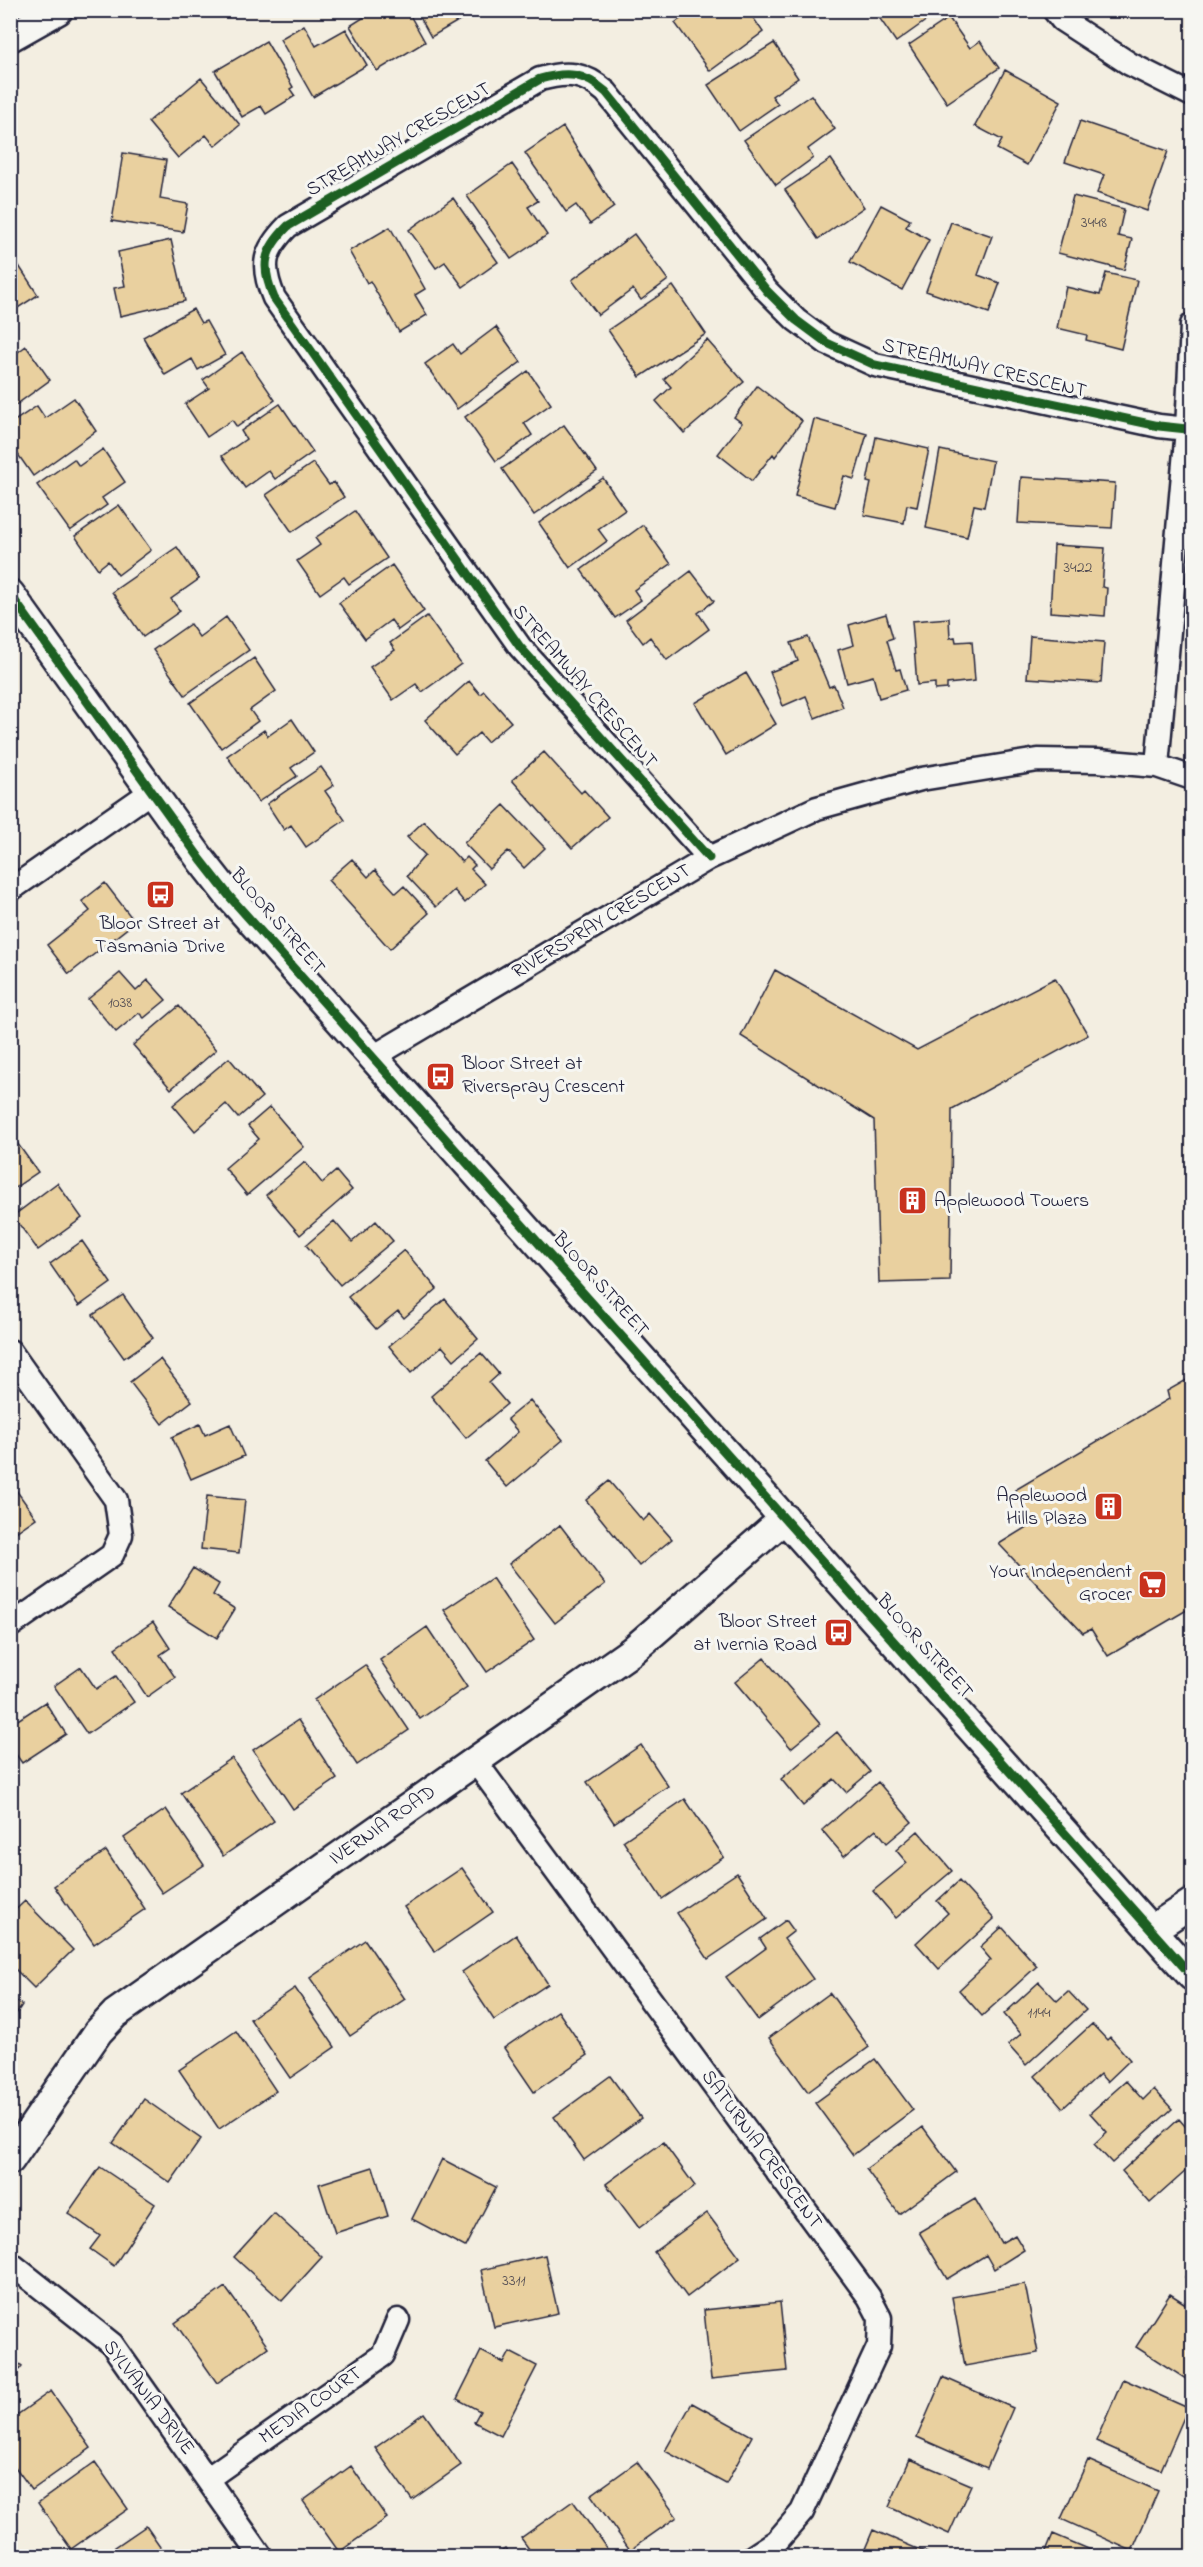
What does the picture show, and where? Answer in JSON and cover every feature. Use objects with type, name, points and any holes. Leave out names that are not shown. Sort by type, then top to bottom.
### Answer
[{"type":"street","points":[[10,37],[58,10]]},
{"type":"street","points":[[1054,10],[1062,20],[1130,64],[1192,95]]},
{"type":"street","name":"STREAMWAY CRESCENT","points":[[709,858],[520,647],[274,297],[267,281],[266,264],[271,243],[288,225],[540,79],[561,73],[579,74],[593,81],[606,92],[767,291],[796,320],[827,343],[875,365],[1159,426],[1187,429]]},
{"type":"street","points":[[1157,766],[1187,429],[1192,325]]},
{"type":"street","name":"BLOOR STREET","points":[[10,594],[230,897],[1192,1976]]},
{"type":"street","name":"RIVERSPRAY CRESCENT","points":[[373,1057],[709,858],[817,808],[921,778],[1038,759],[1157,766],[1192,778]]},
{"type":"street","points":[[10,890],[152,792]]},
{"type":"street","points":[[10,1351],[116,1500],[121,1535],[112,1555],[10,1626]]},
{"type":"street","name":"IVERNIA ROAD","points":[[10,2160],[98,2032],[115,2014],[632,1652],[785,1518]]},
{"type":"street","name":"SATURNIA CRESCENT","points":[[475,1761],[869,2297],[880,2318],[879,2346],[802,2512],[777,2541],[754,2556]]},
{"type":"street","points":[[1152,1930],[1192,1903]]},
{"type":"street","name":"SYLVANIA DRIVE","points":[[10,2263],[112,2344],[261,2556]]},
{"type":"street","name":"MEDIA COURT","points":[[207,2479],[383,2355],[398,2320]]},
{"type":"building","points":[[363,10],[407,10],[425,42],[377,71],[350,26],[366,16]]},
{"type":"building","points":[[416,10],[477,10],[431,37]]},
{"type":"building","points":[[692,10],[748,10],[763,32],[710,71],[675,23]]},
{"type":"building","points":[[885,10],[941,10],[896,42],[878,16]]},
{"type":"building","points":[[949,18],[970,48],[980,41],[999,68],[947,103],[909,45]]},
{"type":"building","points":[[304,25],[316,46],[346,29],[367,65],[313,97],[280,39]]},
{"type":"building","points":[[266,41],[293,87],[290,89],[295,96],[266,114],[261,106],[242,117],[215,71]]},
{"type":"building","points":[[774,43],[798,78],[772,96],[778,104],[739,131],[708,85]]},
{"type":"building","points":[[1005,70],[1061,101],[1027,165],[997,149],[1002,140],[975,126]]},
{"type":"building","points":[[201,78],[240,125],[215,146],[206,135],[178,158],[148,122]]},
{"type":"building","points":[[811,95],[835,129],[808,149],[813,158],[776,185],[744,140]]},
{"type":"building","points":[[1080,121],[1168,151],[1147,211],[1097,193],[1104,175],[1065,162]]},
{"type":"building","points":[[563,127],[614,207],[590,224],[576,205],[566,212],[525,153]]},
{"type":"building","points":[[123,153],[166,160],[160,199],[188,204],[183,232],[112,221]]},
{"type":"building","points":[[831,159],[864,207],[818,239],[785,190]]},
{"type":"building","points":[[512,164],[538,201],[528,207],[547,235],[511,259],[467,196]]},
{"type":"building","points":[[1073,196],[1124,209],[1118,236],[1132,239],[1124,270],[1058,253]]},
{"type":"building","points":[[453,198],[498,262],[463,287],[445,262],[436,268],[409,230]]},
{"type":"building","points":[[881,205],[910,220],[906,227],[929,240],[902,290],[850,262]]},
{"type":"building","points":[[951,222],[992,236],[978,275],[1000,283],[989,313],[926,291]]},
{"type":"building","points":[[390,227],[425,289],[415,295],[427,315],[399,332],[370,281],[367,283],[349,251]]},
{"type":"building","points":[[634,234],[668,280],[641,300],[633,289],[598,315],[572,280]]},
{"type":"building","points":[[171,240],[185,301],[120,316],[114,288],[125,286],[118,252]]},
{"type":"building","points":[[10,252],[38,295],[10,313]]},
{"type":"building","points":[[1106,273],[1137,280],[1121,349],[1086,340],[1087,335],[1057,328],[1066,287],[1100,295]]},
{"type":"building","points":[[673,286],[706,334],[640,377],[608,330]]},
{"type":"building","points":[[193,309],[201,323],[206,321],[225,355],[198,370],[192,359],[165,375],[143,337]]},
{"type":"building","points":[[496,327],[521,362],[457,409],[425,364],[453,344],[460,354]]},
{"type":"building","points":[[707,340],[744,382],[684,433],[656,401],[671,387],[664,379]]},
{"type":"building","points":[[26,346],[50,380],[13,407],[10,404],[10,358]]},
{"type":"building","points":[[242,352],[275,400],[237,427],[232,420],[207,437],[185,404],[209,388],[203,380]]},
{"type":"building","points":[[528,371],[551,404],[524,423],[532,435],[496,461],[465,417]]},
{"type":"building","points":[[757,386],[802,421],[775,457],[773,454],[752,481],[718,454],[742,423],[734,417]]},
{"type":"building","points":[[74,398],[96,431],[33,476],[10,443],[10,424],[37,406],[45,418]]},
{"type":"building","points":[[280,404],[313,452],[275,479],[269,471],[245,488],[222,456],[246,439],[241,431]]},
{"type":"building","points":[[814,419],[867,434],[854,479],[844,476],[835,507],[795,496]]},
{"type":"building","points":[[564,425],[597,471],[534,515],[502,469]]},
{"type":"building","points":[[876,437],[929,449],[917,507],[907,505],[904,523],[864,515],[871,483],[867,482]]},
{"type":"building","points":[[103,449],[125,482],[102,498],[107,505],[70,531],[37,485],[74,459],[79,466]]},
{"type":"building","points":[[940,450],[993,461],[984,507],[974,505],[967,537],[926,528]]},
{"type":"building","points":[[313,463],[329,485],[334,482],[344,497],[292,532],[266,495]]},
{"type":"building","points":[[1021,477],[1115,483],[1112,528],[1018,523]]},
{"type":"building","points":[[603,478],[625,510],[598,529],[607,541],[570,568],[539,523]]},
{"type":"building","points":[[119,505],[151,550],[118,575],[108,561],[98,569],[75,536]]},
{"type":"building","points":[[355,511],[387,558],[349,584],[344,577],[320,594],[297,561],[320,545],[315,538]]},
{"type":"building","points":[[643,525],[671,564],[634,590],[641,600],[615,618],[581,570]]},
{"type":"building","points":[[1054,545],[1105,548],[1102,587],[1107,588],[1105,616],[1050,612]]},
{"type":"building","points":[[177,547],[199,579],[171,599],[180,611],[143,637],[112,592]]},
{"type":"building","points":[[392,565],[424,611],[398,630],[391,620],[365,639],[339,603]]},
{"type":"building","points":[[691,571],[714,601],[698,613],[709,629],[667,660],[650,637],[643,643],[626,620]]},
{"type":"building","points":[[886,614],[893,638],[887,640],[896,670],[900,669],[906,690],[879,698],[873,676],[847,683],[838,650],[854,645],[849,625]]},
{"type":"building","points":[[427,616],[461,664],[422,692],[416,684],[393,700],[370,667],[395,650],[390,643]]},
{"type":"building","points":[[226,617],[249,650],[185,695],[153,650],[190,624],[199,637]]},
{"type":"building","points":[[949,618],[950,638],[955,637],[956,642],[972,641],[975,681],[947,684],[947,689],[935,690],[935,683],[917,685],[912,621]]},
{"type":"building","points":[[1030,636],[1104,642],[1101,683],[1027,678]]},
{"type":"building","points":[[808,637],[829,687],[834,685],[843,707],[815,718],[806,696],[783,706],[770,672],[798,661],[791,643]]},
{"type":"building","points":[[254,658],[276,691],[250,710],[258,721],[221,748],[190,703]]},
{"type":"building","points":[[746,673],[776,724],[726,755],[695,703]]},
{"type":"building","points":[[469,681],[480,694],[484,691],[511,722],[487,742],[479,733],[455,754],[425,720]]},
{"type":"building","points":[[292,719],[314,752],[291,768],[297,776],[258,802],[227,756],[264,730],[268,736]]},
{"type":"building","points":[[544,752],[581,793],[584,790],[608,817],[572,848],[512,780]]},
{"type":"building","points":[[321,767],[334,785],[325,791],[345,820],[306,847],[291,825],[284,830],[267,804]]},
{"type":"building","points":[[504,805],[545,848],[524,868],[508,851],[489,869],[464,843]]},
{"type":"building","points":[[424,821],[462,862],[467,857],[475,865],[471,869],[485,884],[465,903],[454,890],[436,907],[407,876],[425,855],[407,837]]},
{"type":"building","points":[[352,859],[368,877],[375,870],[396,893],[404,886],[429,913],[390,949],[328,880]]},
{"type":"building","points":[[105,883],[135,922],[69,974],[47,945],[90,911],[82,901]]},
{"type":"building","name":"Applewood Towers","points":[[775,970],[917,1050],[1055,978],[1088,1035],[952,1109],[950,1281],[879,1283],[874,1120],[741,1036]]},
{"type":"building","points":[[120,973],[136,991],[148,980],[166,1000],[144,1018],[139,1013],[116,1032],[88,999]]},
{"type":"building","points":[[179,1006],[216,1050],[171,1089],[133,1045]]},
{"type":"building","points":[[229,1058],[262,1097],[238,1118],[226,1104],[195,1131],[173,1105]]},
{"type":"building","points":[[270,1107],[304,1147],[247,1195],[225,1168],[259,1139],[248,1126]]},
{"type":"building","points":[[10,1133],[38,1172],[10,1191]]},
{"type":"building","points":[[305,1162],[322,1183],[336,1171],[352,1190],[300,1235],[266,1195]]},
{"type":"building","points":[[57,1183],[82,1218],[38,1250],[13,1216]]},
{"type":"building","points":[[334,1221],[352,1242],[376,1221],[393,1241],[340,1285],[306,1245]]},
{"type":"building","points":[[82,1241],[111,1283],[79,1306],[50,1264]]},
{"type":"building","points":[[404,1250],[437,1289],[404,1318],[398,1311],[376,1329],[348,1297]]},
{"type":"building","points":[[123,1295],[153,1338],[124,1358],[93,1315]]},
{"type":"building","points":[[445,1299],[478,1339],[454,1360],[442,1346],[411,1373],[389,1346]]},
{"type":"building","points":[[481,1353],[499,1374],[489,1383],[507,1404],[466,1438],[431,1396]]},
{"type":"building","points":[[160,1359],[192,1401],[162,1424],[130,1382]]},
{"type":"building","name":"Applewood Hills Plaza","points":[[1190,1378],[1192,1382],[1192,1607],[1108,1656],[1091,1629],[1083,1633],[999,1544],[1033,1523],[1015,1490],[1169,1399],[1167,1391]]},
{"type":"building","points":[[530,1400],[563,1440],[507,1487],[485,1461],[518,1432],[507,1419]]},
{"type":"building","points":[[200,1424],[205,1435],[230,1424],[244,1456],[191,1479],[172,1437]]},
{"type":"building","points":[[609,1481],[643,1521],[650,1514],[672,1539],[639,1566],[586,1500]]},
{"type":"building","points":[[16,1490],[36,1518],[10,1536],[10,1494]]},
{"type":"building","points":[[207,1496],[245,1500],[239,1553],[201,1549]]},
{"type":"building","points":[[560,1525],[605,1584],[555,1623],[509,1564]]},
{"type":"building","points":[[193,1568],[219,1584],[213,1595],[235,1609],[217,1638],[168,1607]]},
{"type":"building","points":[[492,1578],[534,1640],[487,1672],[444,1610]]},
{"type":"building","points":[[153,1622],[170,1648],[160,1655],[175,1677],[147,1697],[115,1648]]},
{"type":"building","points":[[427,1627],[467,1687],[420,1719],[380,1660]]},
{"type":"building","points":[[764,1658],[820,1724],[791,1748],[735,1682]]},
{"type":"building","points":[[365,1665],[409,1730],[357,1765],[314,1700]]},
{"type":"building","points":[[81,1667],[96,1689],[116,1676],[134,1702],[87,1734],[54,1686]]},
{"type":"building","points":[[45,1702],[66,1734],[22,1763],[10,1746],[10,1725]]},
{"type":"building","points":[[298,1720],[337,1779],[293,1809],[253,1750]]},
{"type":"building","points":[[837,1732],[870,1772],[846,1792],[834,1779],[803,1806],[781,1779]]},
{"type":"building","points":[[641,1745],[668,1786],[614,1823],[587,1782]]},
{"type":"building","points":[[232,1758],[274,1821],[223,1856],[181,1793]]},
{"type":"building","points":[[878,1782],[912,1822],[887,1843],[876,1829],[844,1856],[822,1830]]},
{"type":"building","points":[[685,1799],[724,1857],[662,1899],[623,1841]]},
{"type":"building","points":[[166,1809],[204,1865],[162,1893],[124,1838]]},
{"type":"building","points":[[918,1831],[952,1871],[896,1918],[873,1891],[907,1863],[896,1850]]},
{"type":"building","points":[[106,1851],[145,1909],[94,1944],[54,1886]]},
{"type":"building","points":[[462,1868],[493,1912],[435,1952],[404,1907]]},
{"type":"building","points":[[737,1873],[767,1919],[708,1959],[677,1913]]},
{"type":"building","points":[[959,1881],[994,1919],[939,1969],[916,1943],[948,1913],[937,1901]]},
{"type":"building","points":[[25,1901],[73,1950],[34,1988],[10,1964],[10,1915]]},
{"type":"building","points":[[786,1920],[794,1931],[784,1939],[813,1979],[758,2020],[726,1977],[766,1948],[760,1939]]},
{"type":"building","points":[[1002,1927],[1037,1966],[982,2016],[959,1990],[991,1960],[980,1947]]},
{"type":"building","points":[[516,1935],[548,1984],[494,2020],[462,1972]]},
{"type":"building","points":[[365,1940],[405,1999],[350,2036],[310,1978]]},
{"type":"building","points":[[1039,1982],[1057,2001],[1068,1991],[1086,2010],[1026,2065],[1008,2045],[1021,2034],[1004,2014]]},
{"type":"building","points":[[295,1988],[335,2047],[290,2078],[250,2019]]},
{"type":"building","points":[[830,1993],[869,2047],[808,2092],[769,2038]]},
{"type":"building","points":[[10,1997],[22,2005],[10,2023]]},
{"type":"building","points":[[558,2011],[588,2055],[534,2092],[504,2048]]},
{"type":"building","points":[[1092,2024],[1107,2040],[1110,2037],[1130,2060],[1107,2082],[1100,2074],[1063,2108],[1035,2076]]},
{"type":"building","points":[[236,2031],[276,2091],[219,2129],[179,2070]]},
{"type":"building","points":[[875,2059],[913,2110],[853,2155],[815,2103]]},
{"type":"building","points":[[610,2076],[641,2118],[584,2160],[554,2117]]},
{"type":"building","points":[[1126,2081],[1143,2100],[1154,2089],[1172,2109],[1112,2163],[1094,2144],[1107,2132],[1090,2113]]},
{"type":"building","points":[[144,2099],[201,2139],[170,2183],[113,2143]]},
{"type":"building","points":[[1179,2119],[1192,2134],[1192,2176],[1187,2170],[1150,2203],[1122,2171]]},
{"type":"building","points":[[923,2127],[956,2172],[899,2214],[866,2169]]},
{"type":"building","points":[[663,2142],[695,2186],[639,2228],[606,2184]]},
{"type":"building","points":[[442,2159],[496,2187],[465,2247],[412,2219]]},
{"type":"building","points":[[100,2167],[155,2204],[114,2266],[90,2249],[100,2236],[68,2213]]},
{"type":"building","points":[[373,2167],[388,2216],[335,2233],[319,2184]]},
{"type":"building","points":[[975,2199],[1001,2243],[1015,2235],[1024,2250],[994,2269],[986,2255],[947,2279],[919,2232]]},
{"type":"building","points":[[274,2213],[322,2257],[282,2301],[234,2257]]},
{"type":"building","points":[[707,2213],[740,2257],[687,2297],[654,2252]]},
{"type":"building","points":[[545,2255],[558,2313],[494,2327],[481,2270]]},
{"type":"building","points":[[1192,2266],[1192,2281],[1185,2277]]},
{"type":"building","points":[[1025,2284],[1038,2353],[965,2366],[952,2297]]},
{"type":"building","points":[[225,2287],[268,2347],[217,2383],[175,2323]]},
{"type":"building","points":[[1170,2294],[1192,2308],[1192,2383],[1136,2347]]},
{"type":"building","points":[[780,2302],[787,2371],[711,2379],[704,2310]]},
{"type":"building","points":[[481,2351],[504,2363],[510,2352],[537,2366],[501,2436],[474,2422],[480,2411],[457,2399]]},
{"type":"building","points":[[10,2357],[22,2366],[10,2381]]},
{"type":"building","points":[[943,2377],[1013,2408],[987,2468],[917,2437]]},
{"type":"building","points":[[1123,2379],[1188,2408],[1161,2470],[1096,2441]]},
{"type":"building","points":[[51,2391],[91,2448],[32,2490],[10,2460],[10,2420]]},
{"type":"building","points":[[692,2403],[752,2436],[726,2484],[665,2451]]},
{"type":"building","points":[[424,2413],[461,2465],[412,2500],[375,2448]]},
{"type":"building","points":[[910,2459],[971,2485],[949,2534],[889,2507]]},
{"type":"building","points":[[1088,2460],[1158,2491],[1132,2551],[1061,2519]]},
{"type":"building","points":[[95,2462],[128,2509],[71,2549],[38,2503]]},
{"type":"building","points":[[637,2462],[677,2517],[630,2550],[591,2495]]},
{"type":"building","points":[[351,2466],[387,2518],[339,2552],[303,2501]]},
{"type":"building","points":[[573,2501],[612,2556],[534,2556],[521,2538]]},
{"type":"building","points":[[146,2526],[167,2556],[102,2556]]},
{"type":"building","points":[[873,2530],[934,2556],[862,2556]]},
{"type":"building","points":[[1053,2534],[1105,2556],[1044,2556]]},
{"type":"building","points":[[505,2548],[511,2556],[493,2556]]},
{"type":"cycle path","points":[[709,858],[520,647],[274,298],[267,276],[267,259],[274,243],[288,226],[540,79],[559,75],[575,75],[583,77],[606,92],[767,291],[796,320],[827,343],[875,365],[1159,426],[1187,429]]},
{"type":"cycle path","points":[[10,594],[230,897],[1192,1976]]},
{"type":"place","name":"Bloor Street at Tasmania Drive","points":[[160,894]]},
{"type":"place","name":"Bloor Street at Riverspray Crescent","points":[[441,1076]]},
{"type":"place","name":"Applewood Towers","points":[[913,1201]]},
{"type":"place","name":"Applewood Hills Plaza","points":[[1108,1507]]},
{"type":"place","name":"Your Independent Grocer","points":[[1153,1584]]},
{"type":"place","name":"Bloor Street at Ivernia Road","points":[[838,1633]]}]
